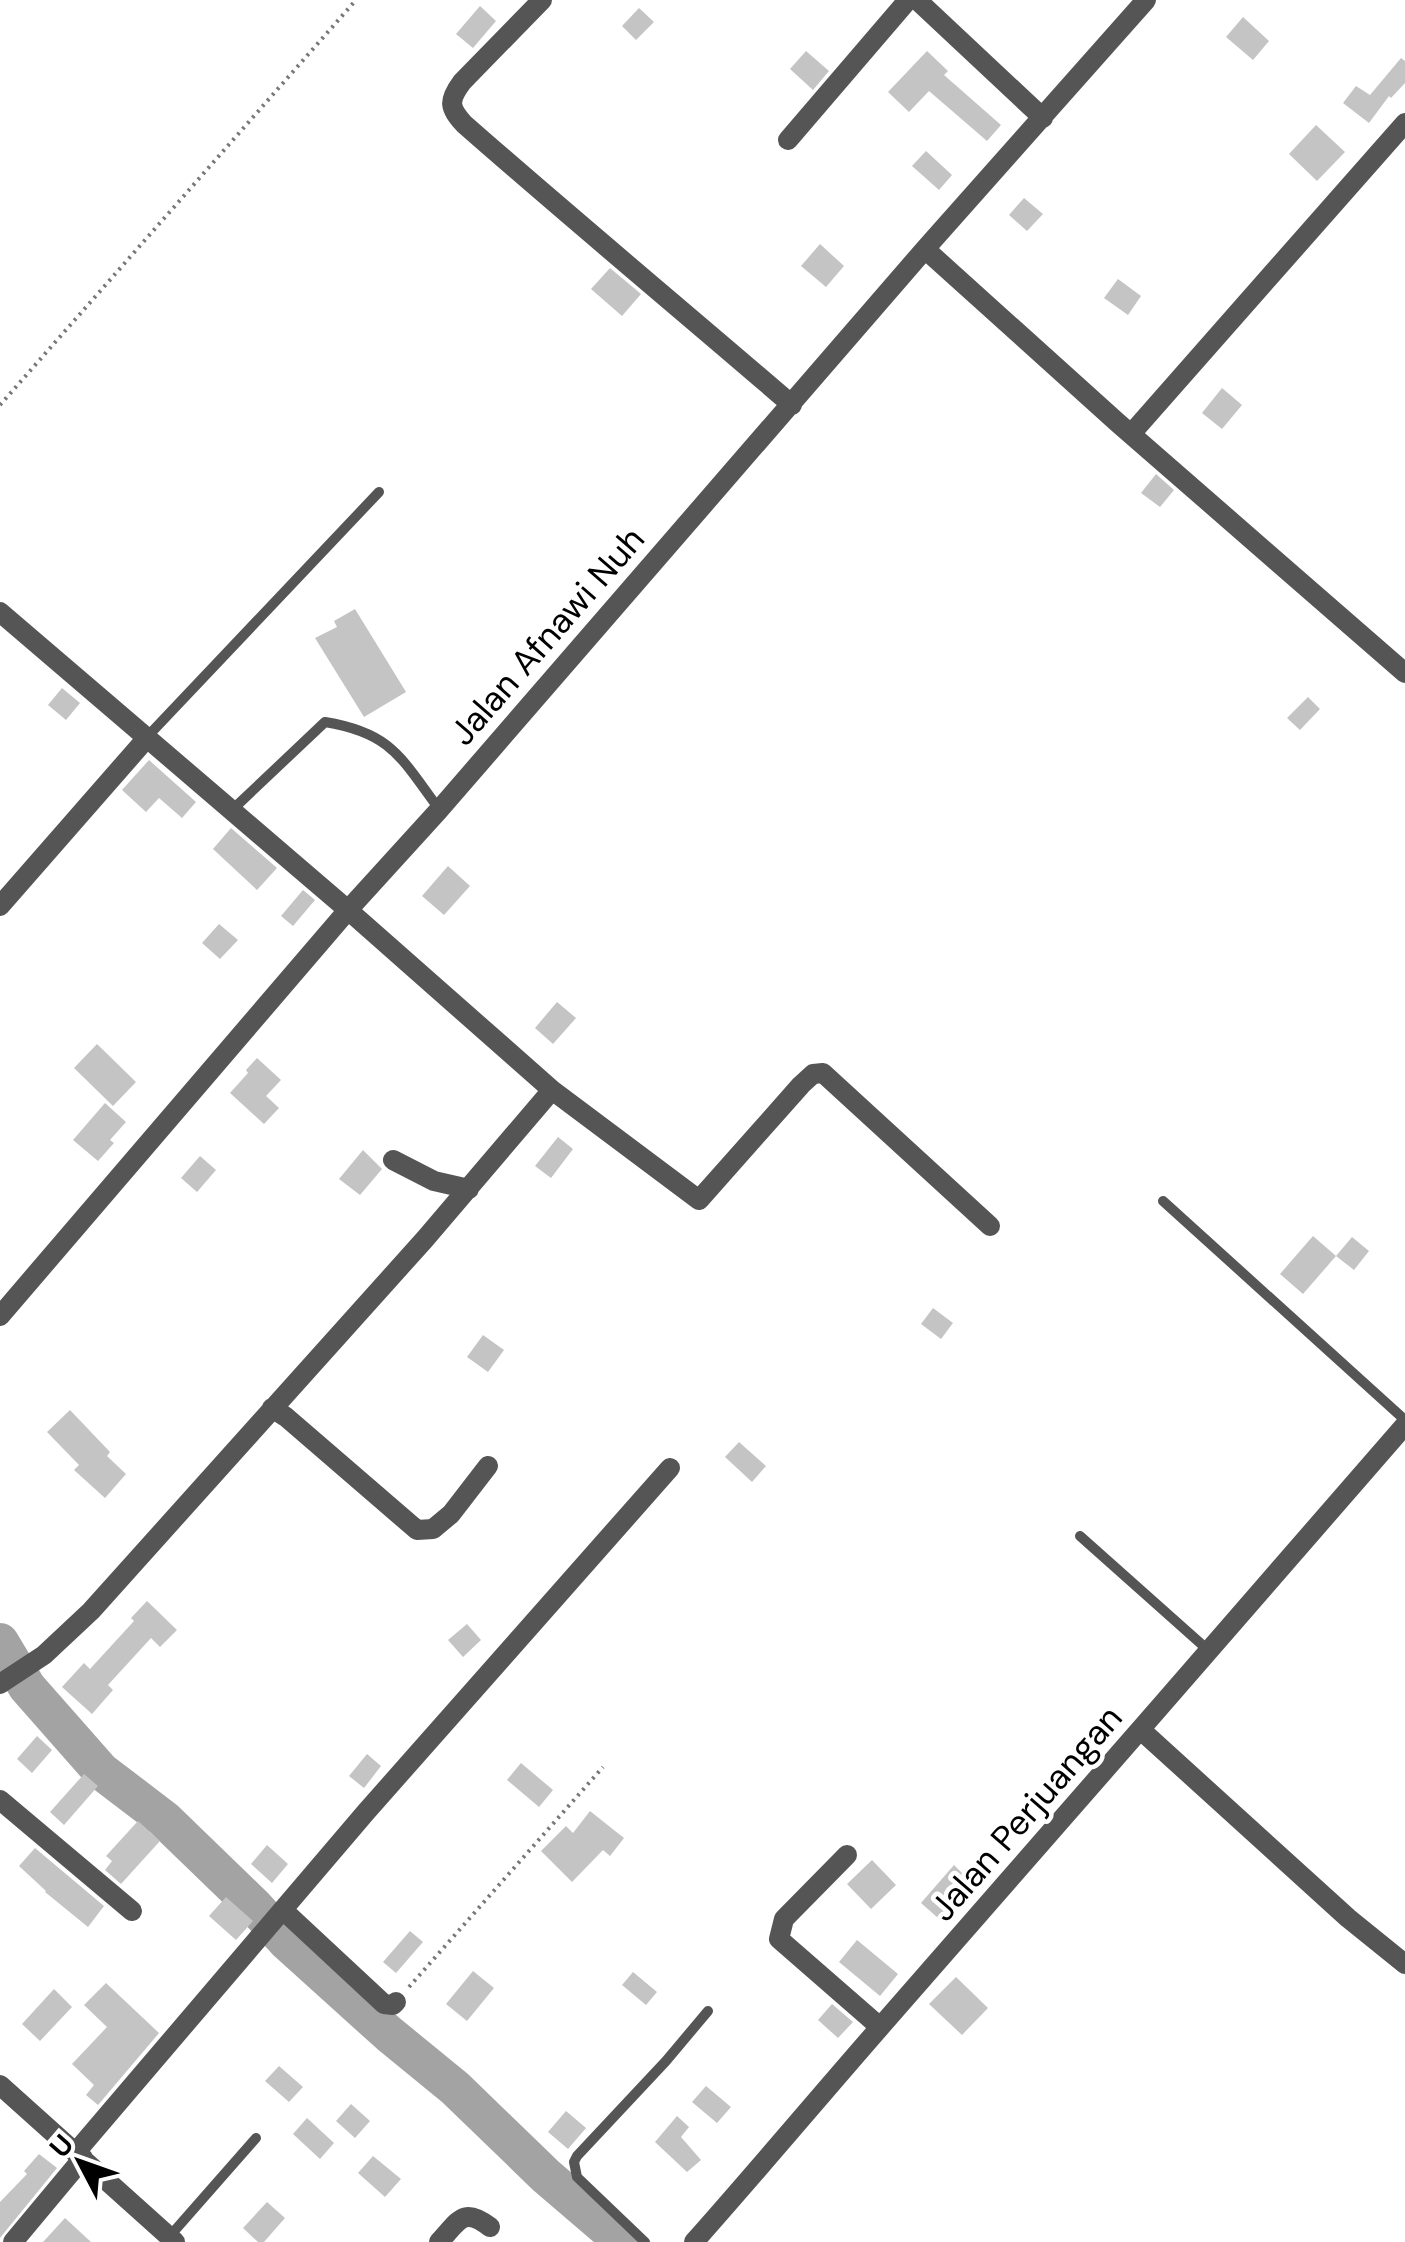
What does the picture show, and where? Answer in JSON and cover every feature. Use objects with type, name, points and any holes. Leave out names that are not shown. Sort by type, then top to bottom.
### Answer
[{"type":"street","points":[[542,0],[462,82],[452,96],[453,111],[792,405]]},
{"type":"street","points":[[788,140],[908,0]]},
{"type":"street","points":[[917,0],[1043,118]]},
{"type":"street","name":"Jalan Afnawi Nuh","points":[[0,1316],[348,910],[1146,0]]},
{"type":"street","points":[[1131,434],[1405,123]]},
{"type":"street","points":[[925,250],[1404,671]]},
{"type":"street","points":[[0,612],[552,1090],[699,1200],[801,1085],[813,1074],[822,1073],[990,1226]]},
{"type":"street","points":[[0,906],[146,738]]},
{"type":"street","points":[[1,1684],[44,1655],[91,1611],[469,1189],[552,1090]]},
{"type":"street","points":[[393,1160],[434,1181],[469,1189]]},
{"type":"street","points":[[272,1408],[417,1530],[433,1529],[452,1514],[488,1466]]},
{"type":"street","name":"Jalan Perjuangan","points":[[694,2242],[1142,1731],[1405,1423]]},
{"type":"street","points":[[11,2238],[366,1812],[670,1468]]},
{"type":"street","points":[[1142,1731],[1348,1918],[1405,1964]]},
{"type":"street","points":[[0,1800],[132,1911]]},
{"type":"street","points":[[846,1855],[784,1919],[778,1938],[880,2026]]},
{"type":"street","points":[[281,1912],[384,2004],[396,2002]]},
{"type":"street","points":[[0,2085],[172,2240]]},
{"type":"street","points":[[438,2242],[468,2216],[477,2217],[490,2227]]},
{"type":"lane","points":[[146,738],[379,492]]},
{"type":"lane","points":[[232,810],[325,722],[375,735],[392,748],[439,810]]},
{"type":"lane","points":[[1163,1201],[1405,1423]]},
{"type":"lane","points":[[1080,1536],[1208,1650]]},
{"type":"lane","points":[[645,2242],[577,2176],[574,2162],[708,2011]]},
{"type":"lane","points":[[172,2240],[256,2138]]},
{"type":"path","points":[[0,405],[356,0]]},
{"type":"path","points":[[396,2002],[603,1767]]},
{"type":"building","points":[[480,6],[496,21],[473,48],[456,34]]},
{"type":"building","points":[[639,8],[654,22],[636,40],[622,26]]},
{"type":"building","points":[[1243,17],[1269,41],[1253,60],[1226,37]]},
{"type":"building","points":[[806,51],[829,71],[813,90],[790,69]]},
{"type":"building","points":[[927,51],[948,71],[944,75],[1001,125],[987,141],[929,91],[909,112],[888,92]]},
{"type":"building","points":[[1401,58],[1405,61],[1405,83],[1389,96],[1369,123],[1343,103],[1356,86],[1370,95]]},
{"type":"building","points":[[1316,125],[1345,152],[1317,181],[1289,154]]},
{"type":"building","points":[[926,151],[952,175],[939,190],[912,166]]},
{"type":"building","points":[[1024,198],[1043,214],[1027,231],[1009,215]]},
{"type":"building","points":[[820,244],[844,266],[826,287],[801,266]]},
{"type":"building","points":[[610,268],[641,294],[622,316],[591,289]]},
{"type":"building","points":[[1118,279],[1141,296],[1128,315],[1104,298]]},
{"type":"building","points":[[1222,388],[1242,405],[1222,429],[1202,413]]},
{"type":"building","points":[[1156,474],[1174,490],[1160,507],[1141,493]]},
{"type":"building","points":[[355,609],[406,692],[364,717],[315,638],[337,627],[334,621]]},
{"type":"building","points":[[62,688],[80,703],[66,720],[48,705]]},
{"type":"building","points":[[1308,697],[1320,709],[1300,730],[1287,718]]},
{"type":"building","points":[[149,760],[196,802],[182,818],[159,798],[146,812],[122,790]]},
{"type":"building","points":[[231,828],[277,868],[257,890],[213,849]]},
{"type":"building","points":[[448,866],[470,886],[444,915],[422,896]]},
{"type":"building","points":[[303,890],[315,900],[293,926],[281,916]]},
{"type":"building","points":[[219,924],[238,940],[220,959],[202,943]]},
{"type":"building","points":[[557,1002],[576,1018],[553,1044],[535,1028]]},
{"type":"building","points":[[97,1044],[136,1082],[113,1106],[74,1068]]},
{"type":"building","points":[[257,1058],[281,1080],[266,1096],[279,1108],[264,1124],[230,1093]]},
{"type":"building","points":[[105,1103],[126,1122],[98,1161],[73,1140]]},
{"type":"building","points":[[558,1137],[573,1149],[551,1178],[535,1166]]},
{"type":"building","points":[[363,1150],[382,1169],[360,1195],[339,1179]]},
{"type":"building","points":[[200,1156],[216,1170],[197,1192],[181,1178]]},
{"type":"building","points":[[1313,1236],[1336,1256],[1303,1294],[1280,1274]]},
{"type":"building","points":[[1352,1237],[1369,1251],[1354,1270],[1336,1256]]},
{"type":"building","points":[[933,1308],[953,1323],[941,1339],[921,1324]]},
{"type":"building","points":[[483,1335],[504,1350],[488,1372],[467,1357]]},
{"type":"building","points":[[70,1410],[126,1474],[105,1498],[74,1470],[79,1465],[47,1432]]},
{"type":"building","points":[[739,1442],[766,1466],[752,1482],[725,1457]]},
{"type":"building","points":[[147,1601],[177,1630],[160,1647],[151,1638],[108,1685],[113,1690],[92,1714],[62,1687],[84,1663],[90,1669]]},
{"type":"building","points":[[467,1624],[481,1640],[463,1657],[448,1640]]},
{"type":"building","points":[[37,1736],[52,1750],[32,1773],[17,1759]]},
{"type":"building","points":[[367,1754],[381,1766],[364,1788],[349,1776]]},
{"type":"building","points":[[521,1763],[553,1790],[539,1807],[507,1780]]},
{"type":"building","points":[[84,1774],[98,1786],[64,1825],[50,1812]]},
{"type":"building","points":[[590,1811],[624,1838],[610,1856],[603,1850],[572,1882],[541,1851],[566,1826],[573,1833]]},
{"type":"building","points":[[138,1821],[160,1841],[121,1884],[105,1870],[112,1861],[106,1856]]},
{"type":"building","points":[[267,1845],[288,1864],[272,1883],[251,1864]]},
{"type":"building","points":[[35,1848],[104,1906],[88,1927],[19,1866]]},
{"type":"building","points":[[872,1860],[896,1885],[871,1909],[847,1884]]},
{"type":"building","points":[[954,1865],[971,1882],[938,1918],[921,1903]]},
{"type":"building","points":[[226,1897],[253,1921],[236,1940],[209,1916]]},
{"type":"building","points":[[410,1931],[423,1942],[396,1973],[383,1962]]},
{"type":"building","points":[[857,1940],[898,1974],[880,1996],[839,1962]]},
{"type":"building","points":[[473,1971],[494,1988],[467,2021],[446,2004]]},
{"type":"building","points":[[633,1972],[657,1992],[646,2005],[622,1985]]},
{"type":"building","points":[[956,1977],[988,2008],[962,2035],[929,2004]]},
{"type":"building","points":[[106,1983],[159,2033],[98,2105],[86,2095],[94,2085],[72,2064],[107,2027],[84,2005]]},
{"type":"building","points":[[54,1989],[72,2007],[40,2041],[22,2024]]},
{"type":"building","points":[[832,2004],[853,2022],[838,2038],[818,2020]]},
{"type":"building","points":[[279,2066],[303,2087],[289,2102],[265,2081]]},
{"type":"building","points":[[706,2086],[731,2107],[717,2123],[692,2102]]},
{"type":"building","points":[[351,2104],[370,2121],[355,2138],[336,2121]]},
{"type":"building","points":[[566,2111],[586,2128],[568,2149],[548,2132]]},
{"type":"building","points":[[677,2116],[689,2127],[681,2137],[701,2160],[687,2172],[655,2142]]},
{"type":"building","points":[[307,2118],[334,2143],[320,2159],[293,2134]]},
{"type":"building","points":[[39,2154],[57,2168],[0,2238],[0,2202],[27,2174],[24,2171]]},
{"type":"building","points":[[373,2156],[401,2179],[385,2197],[358,2173]]},
{"type":"building","points":[[267,2202],[285,2218],[264,2242],[258,2242],[243,2228]]},
{"type":"building","points":[[65,2218],[91,2242],[43,2242]]},
{"type":"waterway","points":[[0,1642],[27,1687],[101,1771],[164,1819],[287,1942],[623,2242]]}]
